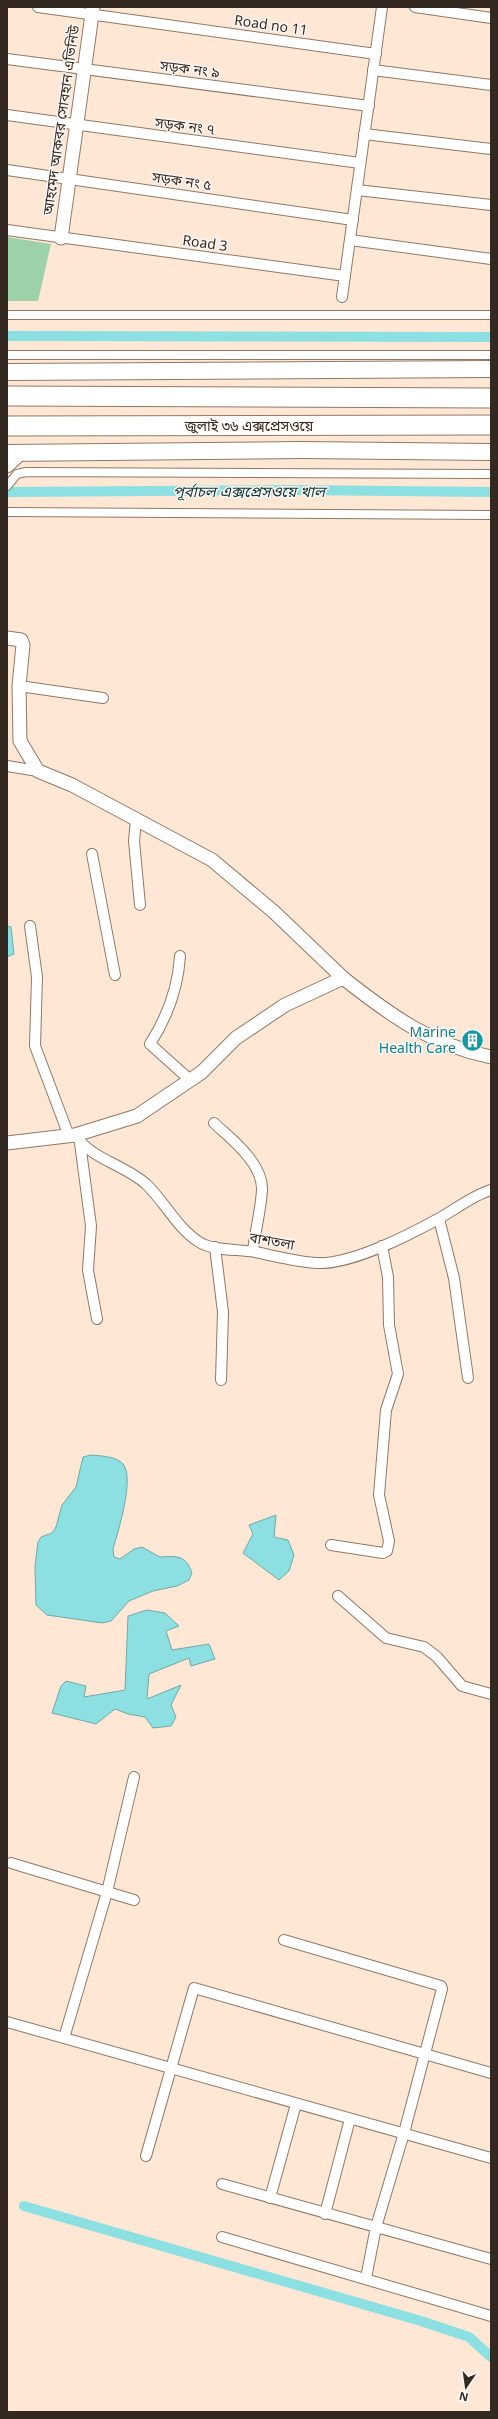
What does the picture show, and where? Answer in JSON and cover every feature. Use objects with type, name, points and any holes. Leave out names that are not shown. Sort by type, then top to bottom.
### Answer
[{"type":"highway","name":"জুলাই ৩৬ এক্সপ্রেসওয়ে","points":[[7,396],[491,398]]},
{"type":"highway","name":"জুলাই ৩৬ এক্সপ্রেসওয়ে","points":[[7,426],[491,425]]},
{"type":"main road","points":[[10,373],[491,369]]},
{"type":"main road","points":[[7,433],[35,427]]},
{"type":"main road","points":[[11,459],[302,450],[491,452]]},
{"type":"street","name":"Road no 11","points":[[38,7],[88,11],[376,54]]},
{"type":"street","points":[[342,297],[382,7]]},
{"type":"street","points":[[415,7],[491,18]]},
{"type":"street","name":"আহমেদ আকবর সোবহান এভিনিউ","points":[[57,237],[88,11]]},
{"type":"street","name":"সড়ক নং ৯","points":[[7,59],[368,106]]},
{"type":"street","points":[[373,70],[491,85]]},
{"type":"street","name":"সড়ক নং ৭","points":[[7,115],[360,163]]},
{"type":"street","points":[[364,134],[491,149]]},
{"type":"street","name":"সড়ক নং ৫","points":[[7,170],[352,220]]},
{"type":"street","points":[[357,190],[491,205]]},
{"type":"street","name":"Road 3","points":[[7,230],[345,276]]},
{"type":"street","points":[[350,240],[491,259]]},
{"type":"street","points":[[7,315],[491,315]]},
{"type":"street","points":[[7,354],[491,355]]},
{"type":"street","points":[[7,486],[17,474],[26,472],[491,474]]},
{"type":"street","points":[[7,512],[491,515]]},
{"type":"street","points":[[7,638],[21,640],[23,645],[19,686],[20,741],[38,771]]},
{"type":"street","points":[[19,686],[103,698]]},
{"type":"street","points":[[7,766],[38,771],[72,785],[212,860],[274,912],[343,978],[406,1025],[472,1053],[491,1057]]},
{"type":"street","points":[[136,819],[134,841],[140,905]]},
{"type":"street","points":[[92,854],[115,975]]},
{"type":"street","points":[[30,926],[37,977],[35,1046],[74,1138],[91,1226],[88,1270],[97,1319]]},
{"type":"street","points":[[180,956],[179,979],[173,1000],[162,1025],[150,1044],[190,1080]]},
{"type":"street","points":[[7,1143],[74,1138],[137,1116],[202,1072],[236,1038],[286,1005],[343,978]]},
{"type":"street","points":[[214,1123],[250,1160],[258,1173],[262,1189],[253,1252]]},
{"type":"street","name":"বাশতলা","points":[[74,1138],[110,1162],[134,1173],[158,1196],[184,1229],[199,1242],[215,1247],[318,1263],[342,1261],[382,1246],[438,1219],[491,1190]]},
{"type":"street","points":[[438,1219],[454,1278],[468,1378]]},
{"type":"street","points":[[331,1545],[383,1553],[387,1551],[388,1541],[379,1495],[386,1410],[398,1374],[389,1325],[388,1277],[382,1246]]},
{"type":"street","points":[[215,1247],[222,1312],[221,1380]]},
{"type":"street","points":[[338,1596],[386,1638],[424,1647],[437,1657],[462,1686],[491,1694]]},
{"type":"street","points":[[64,2038],[107,1892],[134,1777]]},
{"type":"street","points":[[11,1863],[134,1900]]},
{"type":"street","points":[[284,1940],[441,1986],[442,1993],[426,2054],[376,2226],[366,2278]]},
{"type":"street","points":[[146,2156],[194,1988],[491,2073]]},
{"type":"street","points":[[7,2022],[491,2158]]},
{"type":"street","points":[[270,2198],[296,2104]]},
{"type":"street","points":[[325,2214],[350,2119]]},
{"type":"street","points":[[222,2184],[325,2214],[376,2226],[491,2259]]},
{"type":"street","points":[[222,2237],[366,2278],[491,2316]]},
{"type":"green space","points":[[7,237],[51,244],[38,301],[7,301]]},
{"type":"water","points":[[7,926],[11,927],[14,954],[7,957]]},
{"type":"water","points":[[91,1455],[116,1459],[123,1464],[126,1471],[126,1493],[122,1518],[113,1549],[114,1557],[120,1559],[134,1549],[142,1547],[160,1557],[176,1557],[184,1560],[190,1567],[192,1573],[189,1580],[177,1586],[153,1591],[129,1601],[111,1621],[102,1623],[47,1615],[36,1605],[35,1566],[38,1542],[41,1537],[52,1533],[56,1527],[62,1505],[76,1487],[83,1457]]},
{"type":"water","points":[[276,1515],[274,1537],[288,1540],[294,1555],[289,1571],[279,1580],[243,1553],[253,1534],[249,1525]]},
{"type":"water","points":[[147,1610],[165,1613],[179,1626],[166,1631],[172,1650],[209,1644],[215,1659],[191,1666],[189,1658],[149,1674],[147,1699],[181,1685],[171,1705],[176,1717],[171,1726],[153,1728],[145,1717],[128,1714],[115,1709],[96,1724],[52,1713],[61,1686],[66,1681],[86,1686],[84,1697],[125,1690],[128,1616]]},
{"type":"waterway","name":"পূর্বাচল এক্সপ্রেসওয়ে খাল","points":[[7,336],[491,337]]},
{"type":"waterway","name":"পূর্বাচল এক্সপ্রেসওয়ে খাল","points":[[7,492],[295,490],[491,492]]},
{"type":"waterway","points":[[24,2206],[421,2321],[469,2337],[491,2357]]},
{"type":"place","name":"Marine Health Care","points":[[472,1040]]}]
